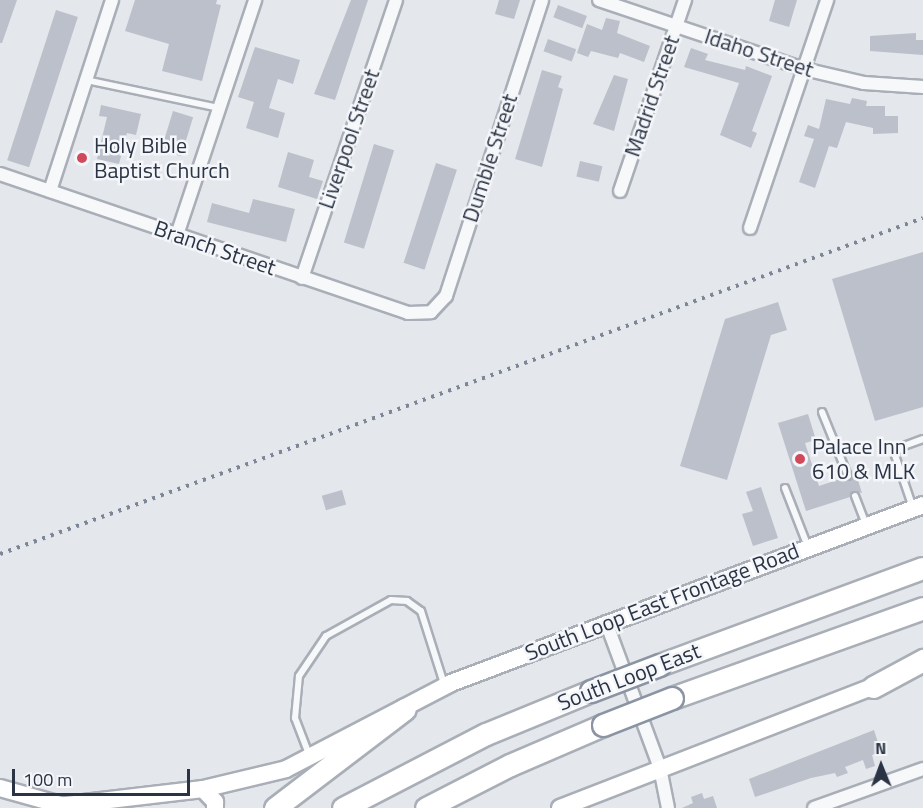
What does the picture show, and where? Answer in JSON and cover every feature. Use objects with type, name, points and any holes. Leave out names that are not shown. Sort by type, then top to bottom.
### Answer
[{"type":"highway","name":"South Loop East","points":[[344,808],[486,734],[591,691],[923,568]]},
{"type":"highway","name":"South Loop East","points":[[426,808],[510,765],[603,725],[923,608]]},
{"type":"highway","points":[[873,687],[923,660]]},
{"type":"highway","points":[[274,808],[405,709]]},
{"type":"main road","name":"South Loop East Frontage Road","points":[[63,807],[254,780],[310,757],[444,687],[606,622],[918,507]]},
{"type":"main road","points":[[560,808],[923,669]]},
{"type":"main road","points":[[0,788],[63,807]]},
{"type":"main road","points":[[203,789],[215,802],[215,808]]},
{"type":"street","points":[[50,191],[112,0]]},
{"type":"street","points":[[177,235],[255,0]]},
{"type":"street","name":"Liverpool Street","points":[[302,278],[396,0]]},
{"type":"street","name":"Dumble Street","points":[[431,312],[446,296],[542,0]]},
{"type":"street","name":"Idaho Street","points":[[599,0],[804,69],[864,83],[923,87]]},
{"type":"street","name":"Madrid Street","points":[[620,191],[685,0]]},
{"type":"street","points":[[750,228],[826,0]]},
{"type":"street","name":"Branch Street","points":[[0,174],[408,314],[431,312]]},
{"type":"street","points":[[606,622],[660,768],[668,808]]},
{"type":"street","points":[[814,808],[923,769]]},
{"type":"lane","points":[[86,80],[219,108]]},
{"type":"lane","points":[[822,412],[848,476]]},
{"type":"lane","points":[[918,507],[895,455],[901,447],[923,439]]},
{"type":"lane","points":[[785,488],[808,547]]},
{"type":"lane","points":[[855,495],[867,526]]},
{"type":"lane","points":[[310,757],[295,718],[299,676],[326,636],[391,600],[408,601],[421,611],[444,687]]},
{"type":"building","points":[[0,0],[17,0],[2,43],[0,43]]},
{"type":"building","points":[[135,0],[217,0],[216,4],[221,5],[202,81],[162,71],[169,44],[125,31]]},
{"type":"building","points":[[351,0],[368,0],[335,100],[314,94]]},
{"type":"building","points":[[499,0],[520,0],[514,19],[495,14]]},
{"type":"building","points":[[775,0],[797,0],[789,27],[769,21]]},
{"type":"building","points":[[558,5],[587,16],[582,28],[553,17]]},
{"type":"building","points":[[56,10],[78,17],[29,167],[7,160]]},
{"type":"building","points":[[606,18],[620,21],[617,33],[650,46],[644,62],[620,53],[618,58],[591,51],[588,57],[577,53],[587,24],[602,30]]},
{"type":"building","points":[[916,33],[916,40],[923,40],[923,55],[870,51],[870,36]]},
{"type":"building","points":[[548,39],[576,49],[572,61],[544,51]]},
{"type":"building","points":[[255,47],[300,60],[293,84],[278,79],[269,108],[285,113],[278,138],[246,128],[254,102],[238,97]]},
{"type":"building","points":[[691,48],[708,54],[705,60],[745,70],[746,66],[772,76],[752,131],[757,133],[751,148],[720,135],[739,83],[684,67]]},
{"type":"building","points":[[542,70],[562,76],[558,87],[563,89],[542,167],[515,159]]},
{"type":"building","points":[[614,75],[628,79],[614,131],[593,124]]},
{"type":"building","points":[[852,98],[867,101],[866,106],[885,106],[885,116],[898,116],[898,133],[873,134],[873,128],[846,122],[837,148],[829,146],[815,188],[799,182],[814,139],[804,136],[808,125],[819,129],[826,99],[850,104]]},
{"type":"building","points":[[101,105],[141,114],[136,135],[127,133],[119,164],[97,159],[107,117],[99,116]]},
{"type":"building","points":[[173,111],[193,117],[181,156],[161,150]]},
{"type":"building","points":[[374,144],[394,150],[364,249],[344,242]]},
{"type":"building","points":[[288,152],[314,160],[309,177],[323,181],[317,199],[278,187]]},
{"type":"building","points":[[580,161],[602,166],[599,182],[576,177]]},
{"type":"building","points":[[436,163],[457,170],[424,270],[404,263]]},
{"type":"building","points":[[253,199],[295,209],[286,242],[207,222],[212,203],[249,213]]},
{"type":"building","points":[[923,252],[923,407],[875,421],[832,279]]},
{"type":"building","points":[[778,302],[787,330],[771,335],[727,480],[680,466],[725,319]]},
{"type":"building","name":"Palace Inn 610 & MLK","points":[[808,414],[816,440],[805,443],[819,486],[843,478],[849,481],[856,474],[862,493],[854,491],[850,497],[806,511],[778,423]]},
{"type":"building","points":[[761,487],[778,538],[753,546],[742,514],[753,511],[746,492]]},
{"type":"building","points":[[342,490],[346,504],[326,510],[322,496]]},
{"type":"building","points":[[874,730],[881,752],[872,755],[875,766],[866,769],[863,760],[845,767],[848,773],[837,777],[835,773],[811,778],[755,797],[749,779]]},
{"type":"building","points":[[702,793],[704,799],[713,796],[717,808],[682,808],[693,803],[691,797]]},
{"type":"railway","points":[[0,554],[923,218]]},
{"type":"place","name":"Holy Bible Baptist Church","points":[[82,158]]},
{"type":"place","name":"Palace Inn 610 & MLK","points":[[800,459]]}]
